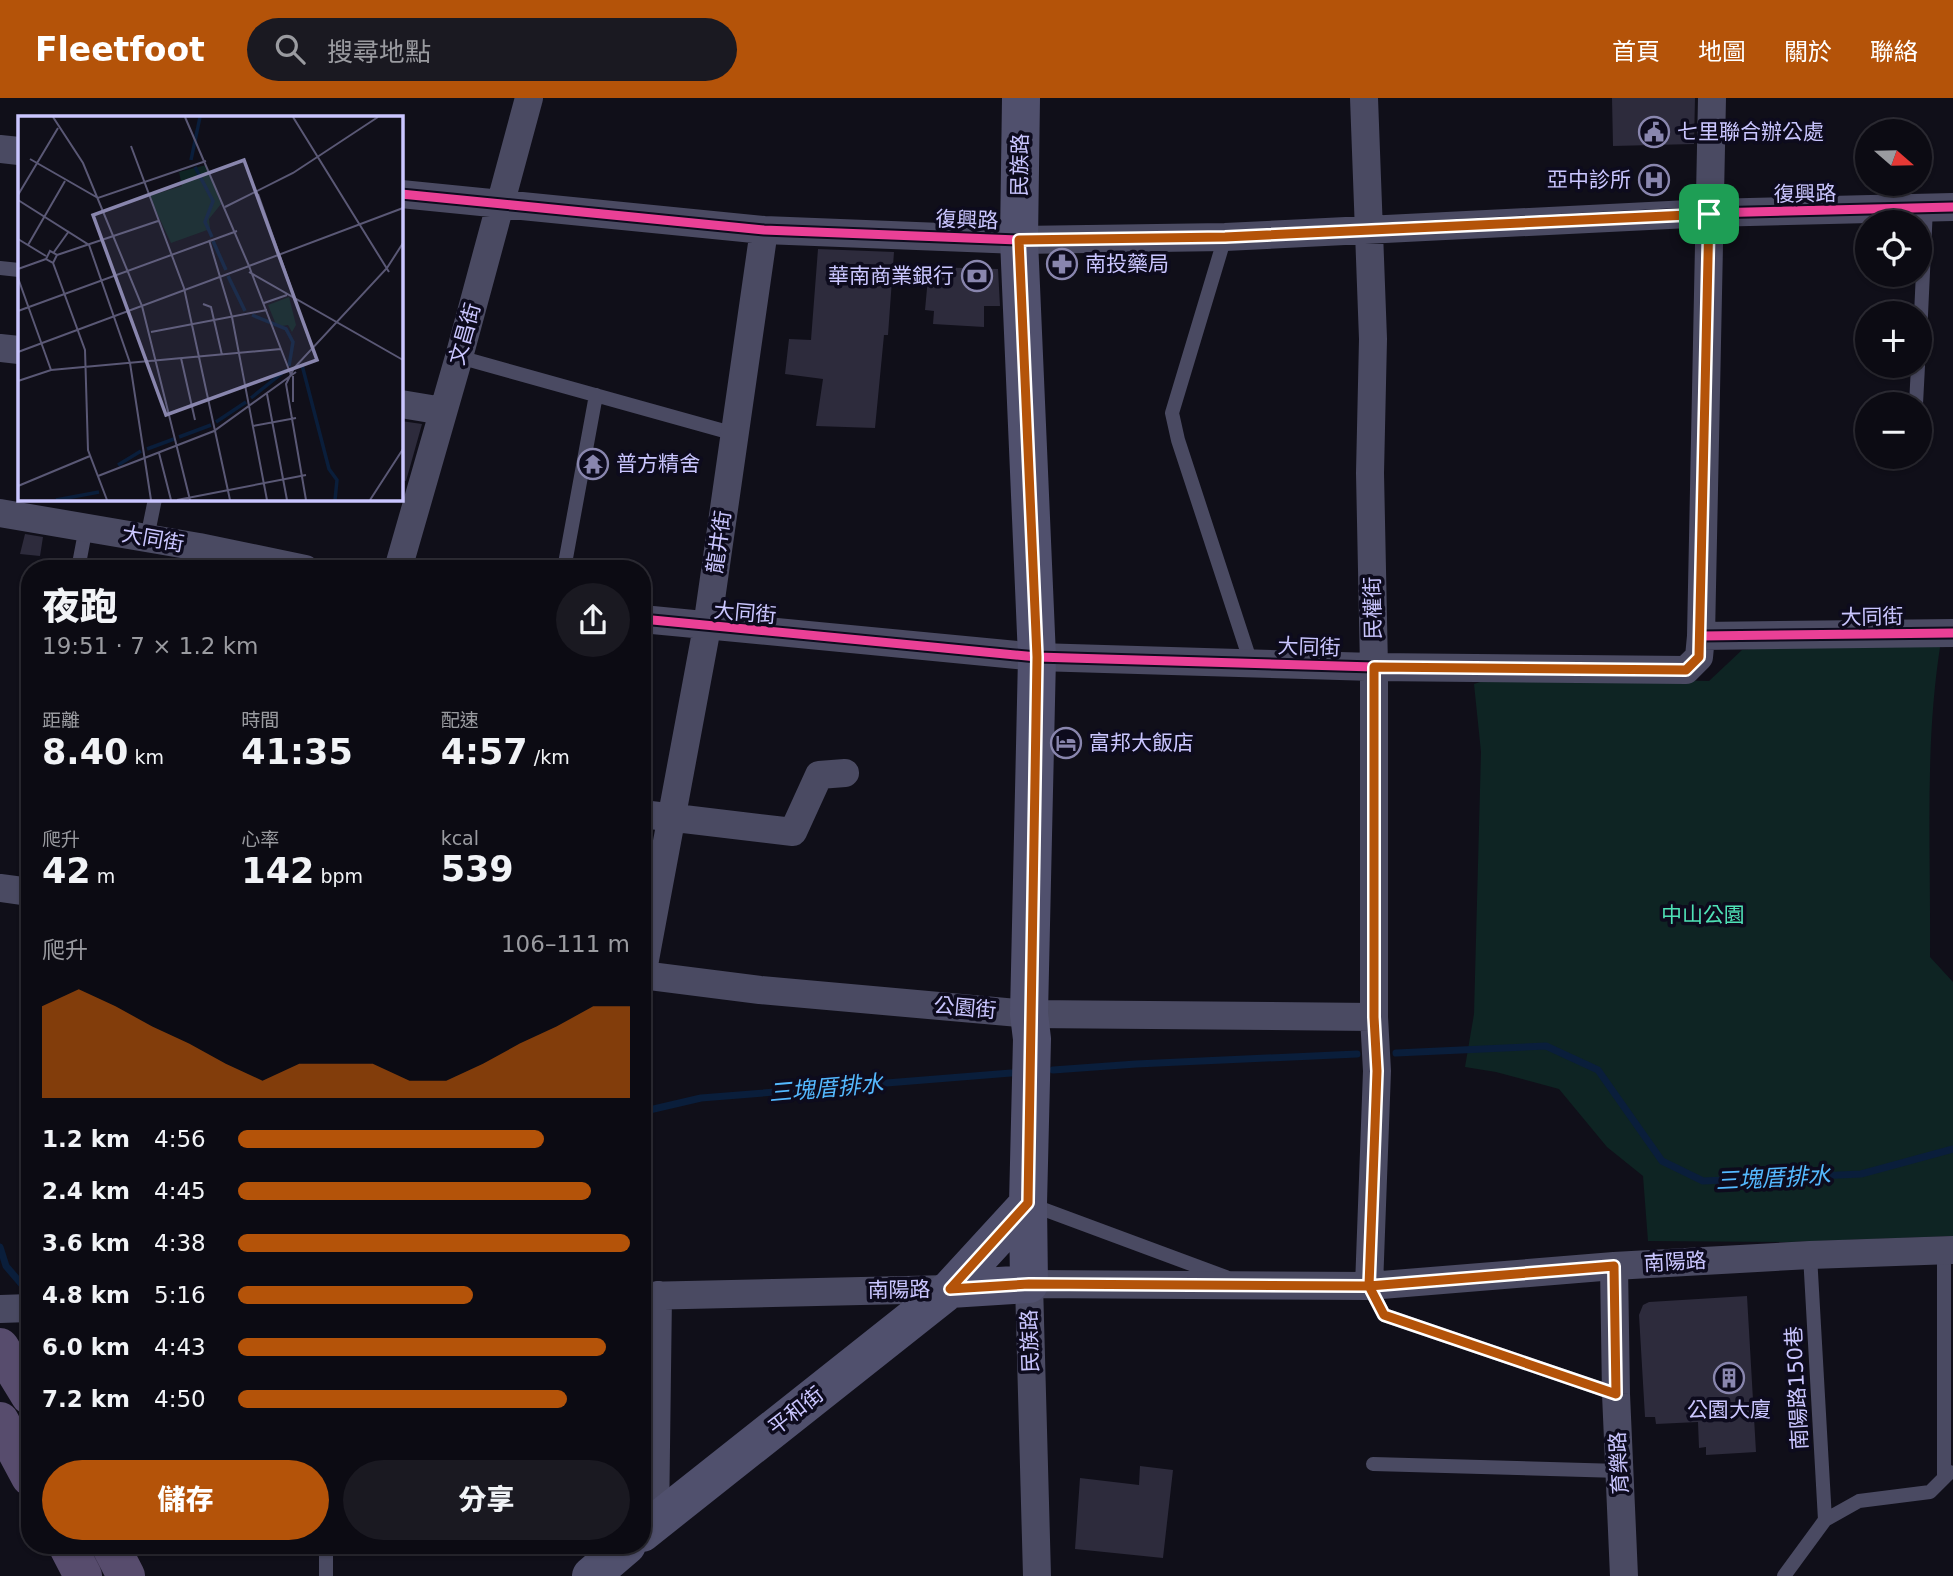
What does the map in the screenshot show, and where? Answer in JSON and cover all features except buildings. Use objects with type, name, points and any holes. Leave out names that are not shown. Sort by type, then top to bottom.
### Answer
[{"type":"main road","name":"民族路","points":[[1021,98],[1019,240],[1037,657],[1030,1014],[1029,1284]]},
{"type":"main road","name":"平和街","points":[[651,1526],[950,1289],[1028,1203]]},
{"type":"main road","name":"南陽路","points":[[950,1289],[1029,1284]]},
{"type":"main road","points":[[0,1347],[21,1381]]},
{"type":"main road","points":[[72,1554],[83,1576]]},
{"type":"main road","points":[[115,1554],[126,1576]]},
{"type":"main road","name":"平和街","points":[[591,1576],[617,1554]]},
{"type":"street","name":"文昌街","points":[[401,560],[529,98]]},
{"type":"street","name":"民權街","points":[[1364,98],[1373,339],[1370,473],[1374,667],[1374,1017],[1377,1071],[1369,1286]]},
{"type":"street","points":[[1701,636],[1713,98]]},
{"type":"street","points":[[0,149],[18,151]]},
{"type":"street","name":"復興路","points":[[402,194],[764,230],[1019,240],[1225,237],[1709,214],[1940,208]]},
{"type":"street","name":"龍井街","points":[[651,925],[707,627],[764,230]]},
{"type":"street","points":[[0,348],[18,350]]},
{"type":"street","points":[[402,404],[443,411]]},
{"type":"street","name":"大同街","points":[[0,513],[146,538],[196,558],[216,560]]},
{"type":"street","name":"大同街","points":[[651,620],[1037,657],[1374,667],[1686,670],[1699,657],[1701,636],[1953,633]]},
{"type":"street","points":[[651,815],[793,832],[819,775],[845,773]]},
{"type":"street","points":[[0,888],[21,891]]},
{"type":"street","name":"公園街","points":[[651,976],[760,990],[1030,1014],[1374,1017]]},
{"type":"street","name":"南陽路","points":[[1029,1284],[1369,1286],[1614,1266],[1948,1250]]},
{"type":"street","name":"育樂路","points":[[1614,1266],[1616,1394],[1624,1576]]},
{"type":"street","name":"民族路","points":[[1029,1284],[1037,1576]]},
{"type":"street","name":"南陽路","points":[[651,1295],[950,1289]]},
{"type":"lane","points":[[1925,301],[1940,208]]},
{"type":"lane","points":[[1225,237],[1171,413],[1251,663]]},
{"type":"lane","points":[[0,268],[18,270]]},
{"type":"lane","points":[[459,357],[735,434]]},
{"type":"lane","points":[[566,560],[596,395]]},
{"type":"lane","points":[[146,538],[155,500]]},
{"type":"lane","points":[[80,560],[86,527]]},
{"type":"lane","points":[[1028,1203],[1251,1286]]},
{"type":"lane","points":[[1784,1576],[1825,1520],[1859,1501],[1930,1492],[1949,1474],[1948,1250]]},
{"type":"lane","name":"南陽路150巷","points":[[1810,1255],[1825,1520]]},
{"type":"lane","points":[[1369,1286],[1384,1315],[1616,1394]]},
{"type":"lane","points":[[1373,1464],[1620,1471]]},
{"type":"lane","points":[[326,1554],[326,1576]]},
{"type":"green space","name":"中山公園","points":[[1941,641],[1930,759],[1930,957],[1953,982],[1953,1236],[1788,1242],[1648,1241],[1643,1176],[1607,1147],[1559,1089],[1496,1072],[1465,1067],[1474,1014],[1481,752],[1474,684],[1496,677],[1709,681],[1742,650],[1817,643]]},
{"type":"waterway","name":"三塊厝排水","points":[[1396,1053],[1546,1046],[1598,1070],[1662,1161],[1703,1181],[1861,1174],[1953,1149]]},
{"type":"waterway","name":"三塊厝排水","points":[[1053,1070],[1357,1054]]},
{"type":"waterway","name":"三塊厝排水","points":[[651,1110],[701,1098],[1011,1073]]},
{"type":"waterway","name":"三塊厝排水","points":[[0,1247],[6,1266],[21,1284]]},
{"type":"cycle path","points":[[402,194],[764,230],[1019,240],[1225,237],[1709,213],[1953,207]]},
{"type":"cycle path","points":[[651,620],[1037,657],[1374,667],[1686,670],[1699,657],[1701,636],[1953,633]]},
{"type":"place","name":"七里聯合辦公處","points":[[1654,132]]},
{"type":"place","name":"亞中診所","points":[[1654,180]]},
{"type":"place","name":"南投藥局","points":[[1062,264]]},
{"type":"place","name":"華南商業銀行","points":[[977,276]]},
{"type":"place","name":"普方精舍","points":[[593,464]]},
{"type":"place","name":"富邦大飯店","points":[[1066,743]]},
{"type":"place","name":"公園大廈","points":[[1729,1378]]},
{"type":"route","points":[[1709,214],[1225,237],[1019,240],[1037,657],[1028,1203],[950,1289],[1029,1284],[1369,1286],[1384,1315],[1616,1394],[1614,1266],[1369,1286],[1377,1071],[1374,1017],[1374,667],[1686,670],[1699,657],[1709,214]]}]
